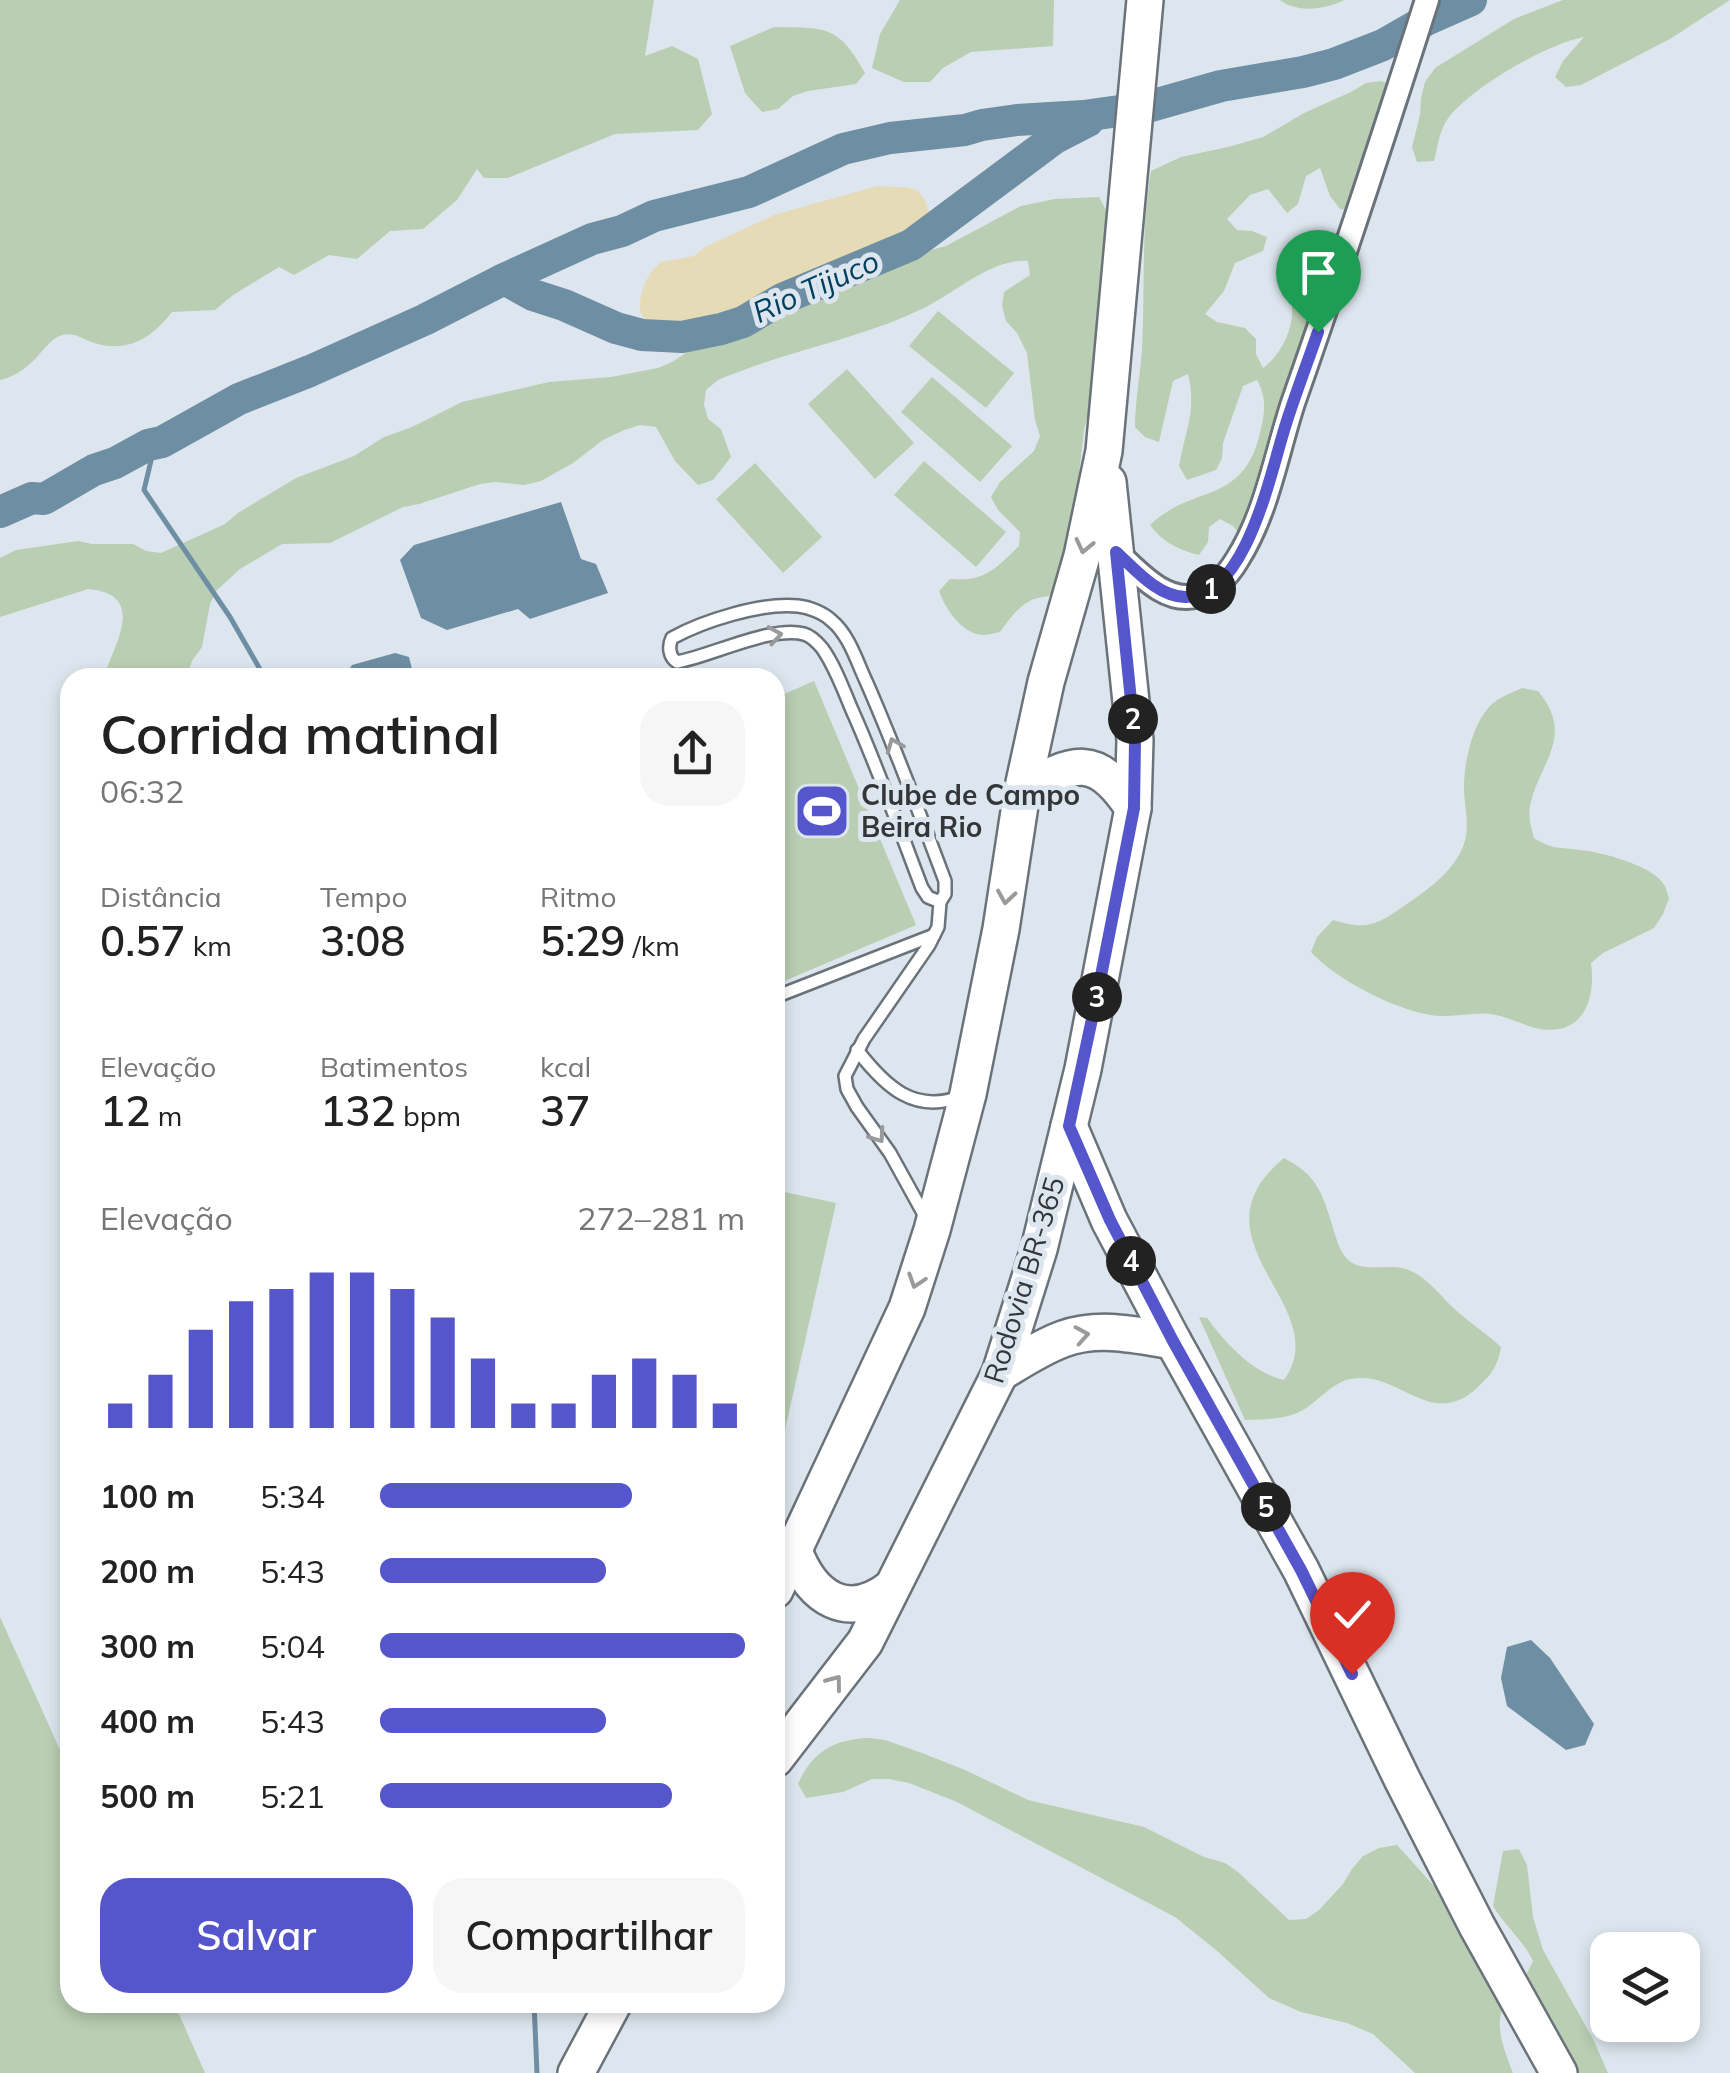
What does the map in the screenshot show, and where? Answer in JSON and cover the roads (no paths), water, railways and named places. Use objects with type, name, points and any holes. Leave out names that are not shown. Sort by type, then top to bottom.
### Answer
[{"type":"main road","name":"Rodovia BR-365","points":[[785,1570],[907,1308],[968,1094],[1001,929],[1022,792],[1046,682],[1082,556],[1104,451],[1145,0]]},
{"type":"main road","name":"Rodovia BR-365","points":[[785,1746],[865,1642],[1000,1373],[1040,1249],[1134,808],[1135,740],[1104,451]]},
{"type":"main road","points":[[1022,792],[1064,770],[1093,768],[1114,781],[1134,808]]},
{"type":"main road","points":[[1069,1126],[1110,1220],[1301,1570],[1460,1893],[1559,2073]]},
{"type":"main road","points":[[1000,1373],[1075,1335],[1107,1332],[1173,1341]]},
{"type":"main road","points":[[794,1552],[809,1582],[836,1602],[862,1604],[876,1600],[891,1588]]},
{"type":"main road","points":[[576,2073],[608,2013]]},
{"type":"street","points":[[1116,552],[1156,587],[1183,597],[1195,596],[1218,584],[1238,558],[1269,487],[1284,429],[1427,0]]},
{"type":"lane","points":[[932,1230],[890,1154],[847,1089],[845,1076],[934,935],[945,894],[945,881],[895,746],[856,658],[840,630],[821,613],[799,606],[762,608],[672,638],[669,649],[678,662],[790,632],[807,634],[815,640],[836,673],[874,760],[922,888],[928,897],[940,902]]},
{"type":"lane","points":[[785,994],[934,935]]},
{"type":"lane","points":[[858,1050],[899,1094],[946,1102],[968,1094]]},
{"type":"water","points":[[561,502],[581,559],[596,564],[608,593],[530,619],[518,609],[447,630],[421,618],[400,560],[414,545]]},
{"type":"water","points":[[395,653],[409,657],[412,668],[350,668]]},
{"type":"water","points":[[1531,1640],[1550,1658],[1594,1724],[1585,1745],[1566,1750],[1507,1706],[1501,1678],[1507,1647]]},
{"type":"waterway","name":"Rio Tijuco","points":[[0,512],[32,498],[44,499],[94,470],[162,442],[239,399],[424,320],[592,239],[654,216],[749,192],[843,149],[890,138],[1017,120],[1147,107],[1221,86],[1303,72],[1383,45],[1471,0]]},
{"type":"waterway","name":"Rio Tijuco","points":[[504,279],[533,295],[642,335],[682,337],[721,329],[911,245],[1055,138],[1088,121]]},
{"type":"waterway","points":[[155,444],[144,490],[230,617],[259,668]]},
{"type":"waterway","points":[[534,2013],[537,2073]]},
{"type":"place","name":"Clube de Campo Beira Rio","points":[[822,811]]}]
